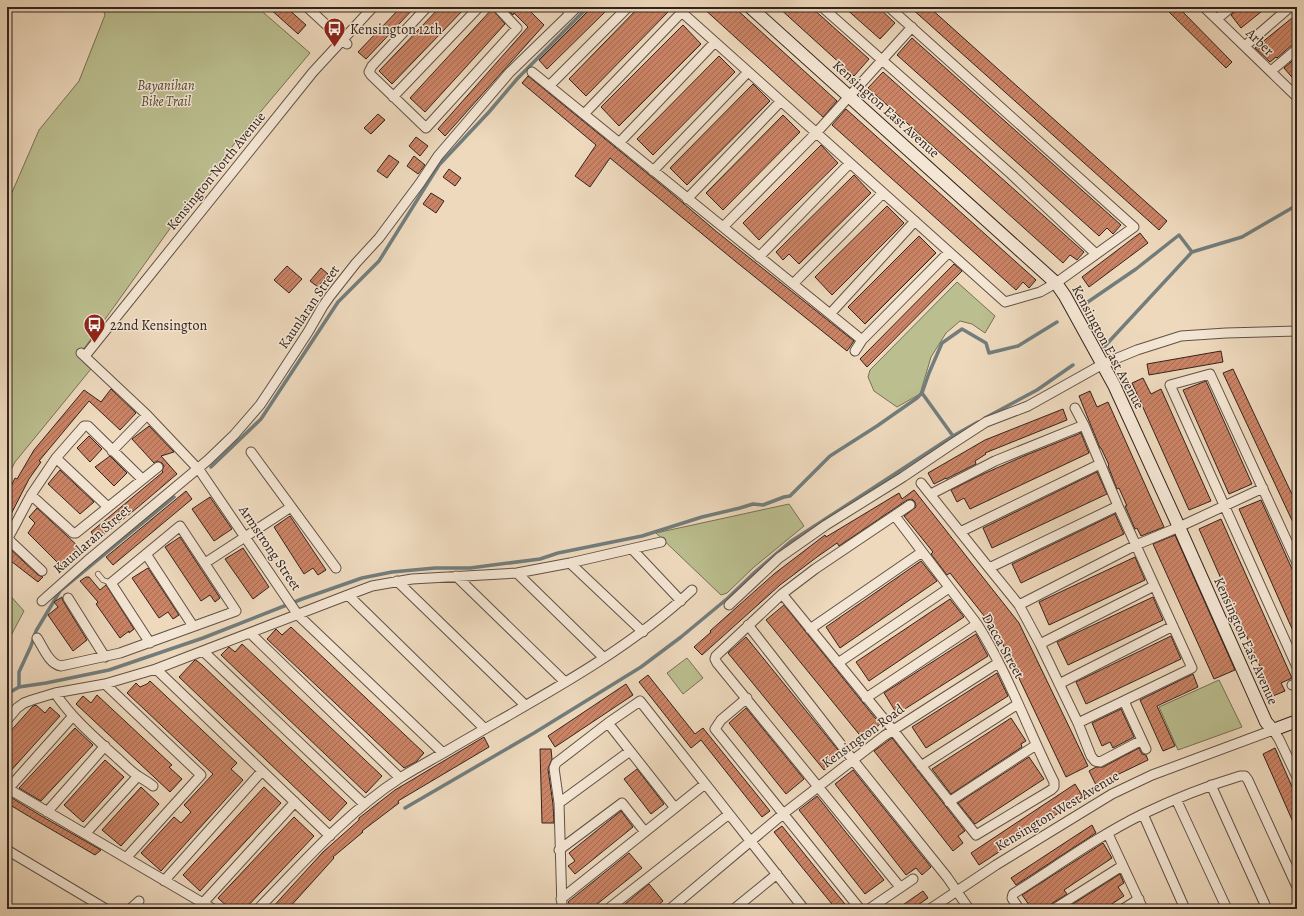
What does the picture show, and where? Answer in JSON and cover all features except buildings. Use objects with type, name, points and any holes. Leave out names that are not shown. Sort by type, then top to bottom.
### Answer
[{"type":"street","points":[[307,7],[345,42]]},
{"type":"street","name":"Kensington North Avenue","points":[[83,355],[313,72],[345,42],[373,7]]},
{"type":"street","points":[[428,7],[370,69],[369,72],[426,128],[517,28],[497,7]]},
{"type":"street","points":[[393,96],[479,7]]},
{"type":"street","name":"Kaunlaran Street","points":[[42,601],[87,561],[218,451],[234,435],[260,405],[327,301],[356,263],[379,238],[438,156],[510,72],[577,7]]},
{"type":"street","points":[[549,86],[628,7]]},
{"type":"street","name":"Kensington East Avenue","points":[[750,7],[1056,283],[1065,296],[1114,385],[1266,722],[1279,739],[1297,777]]},
{"type":"street","points":[[822,7],[1011,174],[1096,254]]},
{"type":"street","points":[[584,114],[679,10],[1005,302],[1040,292],[1056,283],[1134,227],[889,7]]},
{"type":"street","name":"Arber","points":[[1204,7],[1297,97]]},
{"type":"street","points":[[1217,19],[1231,7]]},
{"type":"street","points":[[1245,46],[1290,7]]},
{"type":"street","points":[[723,227],[817,132],[912,27]]},
{"type":"street","points":[[619,143],[715,42]]},
{"type":"street","points":[[1271,71],[1297,49]]},
{"type":"street","points":[[532,72],[862,340]]},
{"type":"street","points":[[653,171],[748,72]]},
{"type":"street","points":[[687,198],[781,101]]},
{"type":"street","points":[[759,257],[850,163]]},
{"type":"street","points":[[793,284],[883,193]]},
{"type":"street","points":[[830,314],[915,221]]},
{"type":"street","points":[[855,351],[862,340],[949,252]]},
{"type":"street","points":[[728,605],[780,558],[826,525],[903,477],[986,422],[1028,406],[1103,364],[1137,350],[1180,336],[1297,330]]},
{"type":"street","name":"Armstrong Street","points":[[83,355],[147,415],[198,468],[296,612],[443,753]]},
{"type":"street","points":[[1297,563],[1210,374],[1170,385],[1297,667]]},
{"type":"street","points":[[1075,408],[1084,425],[1118,506],[1192,668],[1078,723]]},
{"type":"street","points":[[112,451],[147,415]]},
{"type":"street","points":[[931,494],[995,461],[1084,425]]},
{"type":"street","points":[[42,571],[7,540],[31,495],[56,458],[84,426],[88,426],[142,479]]},
{"type":"street","points":[[251,452],[336,568]]},
{"type":"street","points":[[56,458],[108,507]]},
{"type":"street","points":[[960,532],[1100,464]]},
{"type":"street","points":[[31,495],[73,533],[76,533],[158,467]]},
{"type":"street","points":[[921,482],[988,568],[1020,605],[1078,723],[1091,756],[1095,761],[1100,762],[1144,745],[1124,701]]},
{"type":"street","points":[[1020,605],[1136,545],[1179,527],[1262,488]]},
{"type":"street","points":[[900,887],[717,663],[716,656],[782,594],[815,569],[910,505]]},
{"type":"street","points":[[988,568],[1118,506]]},
{"type":"street","points":[[205,563],[291,507]]},
{"type":"street","name":"Dacca Street","points":[[895,516],[977,624],[989,643],[1054,782],[1054,787],[1051,790],[976,835],[949,802]]},
{"type":"street","points":[[37,638],[52,661],[56,665],[61,666],[120,653],[150,643],[236,611],[180,526],[111,583],[150,643]]},
{"type":"street","points":[[7,720],[24,702],[55,693],[105,684],[156,669],[250,633],[296,612],[372,586],[397,581],[517,573],[570,563],[661,542]]},
{"type":"street","points":[[632,549],[681,601]]},
{"type":"street","points":[[810,629],[922,552]]},
{"type":"street","points":[[146,554],[193,626]]},
{"type":"street","points":[[570,563],[643,632]]},
{"type":"street","points":[[517,573],[604,658]]},
{"type":"street","points":[[456,576],[565,682]]},
{"type":"street","points":[[397,581],[525,705]]},
{"type":"street","points":[[1040,644],[1154,586]]},
{"type":"street","points":[[838,663],[949,588]]},
{"type":"street","points":[[258,909],[364,804],[400,778],[604,658],[664,616],[692,590]]},
{"type":"street","points":[[782,594],[893,730],[949,802],[1036,745]]},
{"type":"street","points":[[348,595],[485,729]]},
{"type":"street","points":[[68,598],[106,657]]},
{"type":"street","points":[[866,698],[977,624]]},
{"type":"street","points":[[748,625],[957,891],[969,909]]},
{"type":"street","points":[[1059,684],[1173,626]]},
{"type":"street","points":[[250,633],[400,778]]},
{"type":"street","points":[[203,651],[364,804]]},
{"type":"street","name":"Kensington Road","points":[[670,909],[783,814],[893,730],[998,663]]},
{"type":"street","points":[[156,669],[330,836]]},
{"type":"street","points":[[105,684],[201,775],[126,858]]},
{"type":"street","points":[[55,693],[62,704],[73,716],[138,776],[147,780],[154,786]]},
{"type":"street","points":[[747,698],[721,720],[715,729],[860,909]]},
{"type":"street","points":[[562,909],[559,850],[559,803],[554,768],[556,763],[608,723],[640,701],[777,874],[800,907]]},
{"type":"street","points":[[921,766],[1018,704]]},
{"type":"street","points":[[73,716],[7,788],[212,909]]},
{"type":"street","name":"Kensington West Avenue","points":[[930,909],[1009,857],[1096,802],[1118,790],[1152,775],[1297,721]]},
{"type":"street","points":[[608,723],[675,808]]},
{"type":"street","points":[[47,812],[105,746]]},
{"type":"street","points":[[559,803],[630,751]]},
{"type":"street","points":[[164,881],[262,771]]},
{"type":"street","points":[[84,834],[138,776]]},
{"type":"street","points":[[1019,909],[1012,898],[1013,894],[1108,834],[1143,814],[1176,799],[1211,785],[1240,776],[1245,776],[1248,780],[1297,887]]},
{"type":"street","points":[[562,899],[705,784]]},
{"type":"street","points":[[1211,785],[1267,909]]},
{"type":"street","points":[[1176,799],[1227,909]]},
{"type":"street","points":[[203,903],[295,802]]},
{"type":"street","points":[[559,850],[622,803],[645,832]]},
{"type":"street","points":[[608,909],[729,814]]},
{"type":"street","points":[[1143,814],[1185,909]]},
{"type":"street","points":[[1108,834],[1143,909]]},
{"type":"street","points":[[7,850],[106,909]]},
{"type":"street","points":[[1054,909],[1122,866]]},
{"type":"street","points":[[734,909],[777,874]]},
{"type":"street","points":[[869,909],[913,879]]},
{"type":"street","points":[[1124,909],[1138,899]]},
{"type":"street","points":[[130,909],[139,901]]},
{"type":"lane","points":[[561,7],[569,15]]},
{"type":"lane","points":[[98,574],[103,580],[111,583]]},
{"type":"green space","name":"Bayanihan Bike Trail","points":[[102,7],[257,7],[310,53],[246,129],[189,202],[78,357],[91,369],[15,462],[7,478],[7,314],[9,312],[7,306],[7,204],[39,130],[79,81],[105,15]]},
{"type":"green space","points":[[957,282],[995,316],[985,333],[972,324],[960,321],[946,333],[931,357],[920,394],[897,407],[874,391],[868,377],[870,370]]},
{"type":"green space","points":[[789,504],[804,526],[754,567],[727,593],[721,595],[656,533]]},
{"type":"green space","points":[[7,592],[24,611],[7,643]]},
{"type":"green space","points":[[687,658],[703,678],[683,694],[667,673]]},
{"type":"green space","points":[[1219,680],[1242,727],[1178,750],[1159,707]]},
{"type":"waterway","points":[[211,467],[261,419],[338,302],[379,261],[439,165],[489,112],[517,79],[588,7]]},
{"type":"waterway","points":[[1082,306],[1136,269],[1179,235],[1192,252],[1242,237],[1297,205]]},
{"type":"waterway","points":[[1104,347],[1192,252]]},
{"type":"waterway","points":[[19,687],[109,670],[203,638],[302,599],[362,578],[392,572],[435,568],[470,568],[540,559],[558,553],[642,536],[702,517],[753,504],[763,505],[790,496],[830,456],[917,398],[922,393],[942,343],[962,329],[986,343],[989,353],[1018,346],[1057,322]]},
{"type":"waterway","points":[[985,418],[1037,390],[1073,365]]},
{"type":"waterway","points":[[922,393],[953,436],[978,422]]},
{"type":"waterway","points":[[405,808],[534,733],[641,667],[681,637],[728,598],[790,542],[953,436]]},
{"type":"waterway","points":[[7,694],[19,687],[19,672],[36,631],[60,591],[174,497]]},
{"type":"place","name":"Kensington 12th","points":[[334,48]]},
{"type":"place","name":"22nd Kensington","points":[[94,344]]}]
